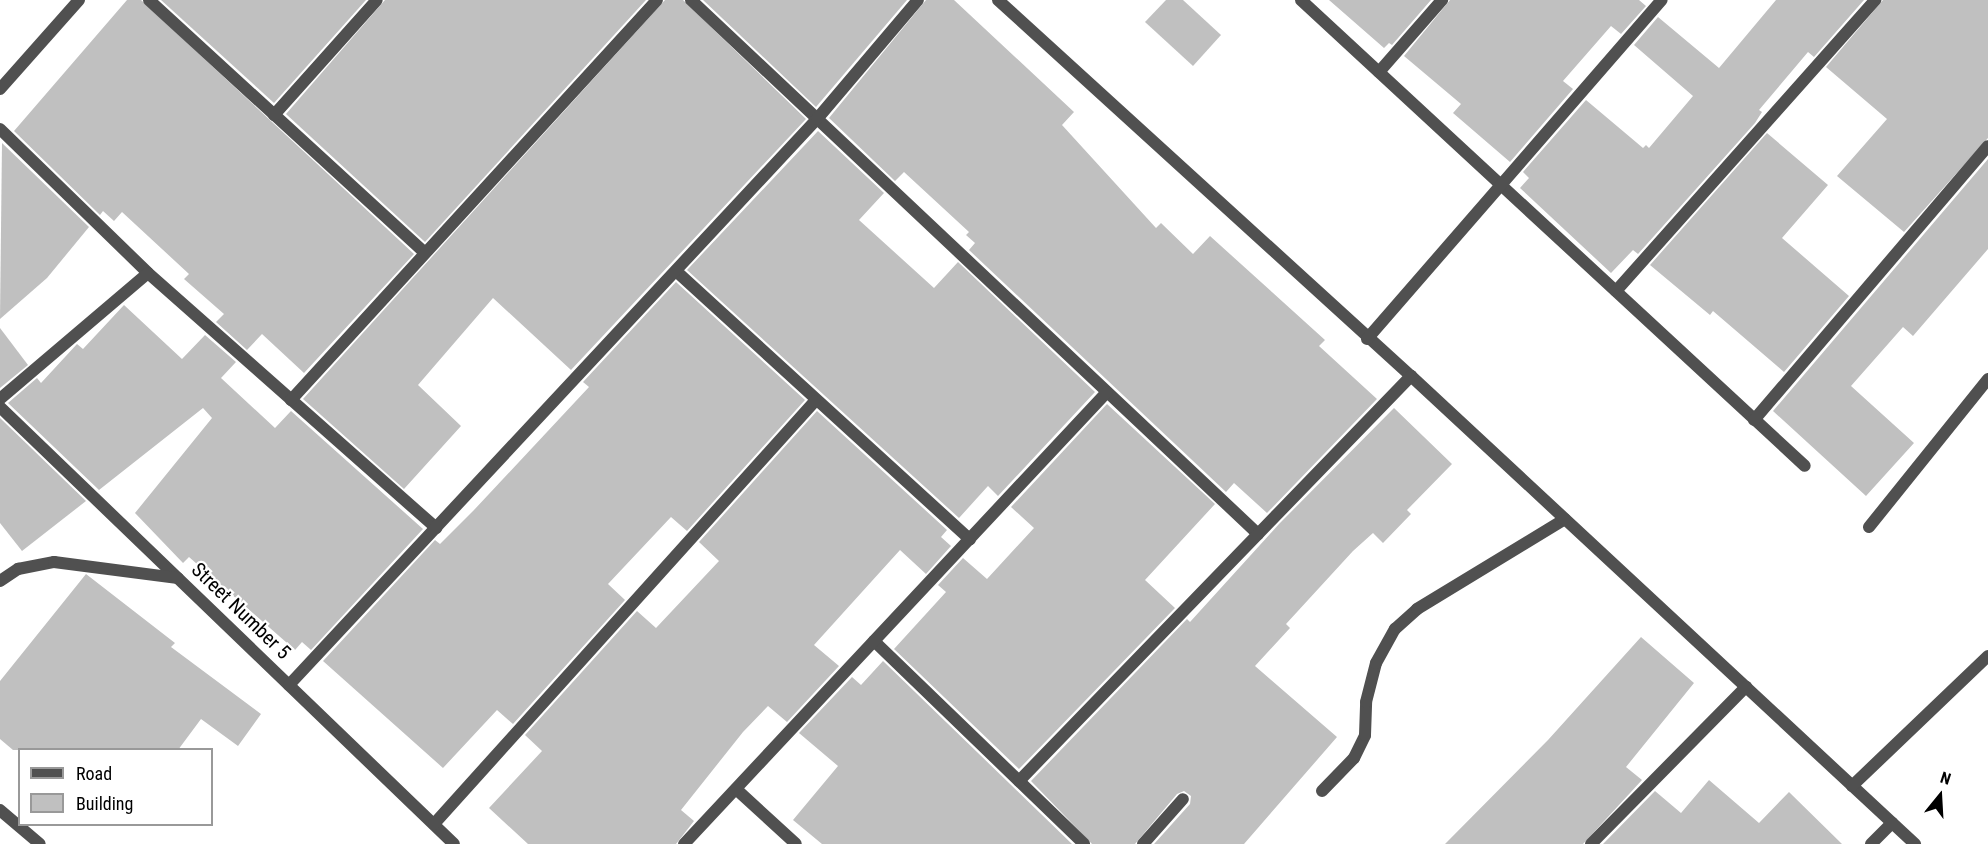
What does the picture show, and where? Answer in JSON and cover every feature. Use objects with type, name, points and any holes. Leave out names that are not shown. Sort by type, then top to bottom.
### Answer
[{"type":"street","points":[[0,89],[79,0]]},
{"type":"street","points":[[149,0],[425,253]]},
{"type":"street","points":[[274,115],[377,0]]},
{"type":"street","points":[[291,400],[657,0]]},
{"type":"street","points":[[691,0],[1258,534]]},
{"type":"street","points":[[290,685],[817,119],[918,0]]},
{"type":"street","points":[[998,0],[1411,376],[1915,844]]},
{"type":"street","points":[[1301,0],[1805,466]]},
{"type":"street","points":[[1379,72],[1442,0]]},
{"type":"street","points":[[1368,339],[1662,0]]},
{"type":"street","points":[[1616,291],[1875,0]]},
{"type":"street","points":[[0,129],[148,273],[436,528]]},
{"type":"street","points":[[1754,420],[1988,146]]},
{"type":"street","points":[[676,271],[815,401],[970,539]]},
{"type":"street","points":[[0,399],[148,273]]},
{"type":"street","points":[[1019,781],[1411,376]]},
{"type":"street","points":[[1869,527],[1988,378]]},
{"type":"street","points":[[684,844],[1107,392]]},
{"type":"street","points":[[434,824],[815,401]]},
{"type":"street","name":"Street Number 5","points":[[0,407],[454,844]]},
{"type":"street","points":[[1322,790],[1354,758],[1365,735],[1366,702],[1376,663],[1395,629],[1417,609],[1565,519]]},
{"type":"street","points":[[0,581],[18,569],[54,562],[178,578]]},
{"type":"street","points":[[874,641],[1084,844]]},
{"type":"street","points":[[1852,786],[1988,656]]},
{"type":"street","points":[[1591,844],[1746,687]]},
{"type":"street","points":[[736,789],[796,844]]},
{"type":"street","points":[[1143,844],[1183,799]]},
{"type":"street","points":[[0,810],[18,825]]},
{"type":"street","points":[[1871,844],[1892,823]]},
{"type":"street","points":[[19,826],[40,844]]},
{"type":"building","points":[[127,0],[141,0],[414,254],[304,373],[262,334],[247,350],[216,322],[224,314],[184,279],[189,274],[122,212],[114,221],[103,211],[100,215],[14,131]]},
{"type":"building","points":[[161,0],[366,0],[274,103]]},
{"type":"building","points":[[385,0],[646,0],[425,242],[286,114]]},
{"type":"building","points":[[665,0],[683,0],[806,119],[571,370],[493,298],[418,385],[461,426],[404,489],[303,399]]},
{"type":"building","points":[[703,0],[907,0],[816,107]]},
{"type":"building","points":[[926,0],[954,0],[1074,112],[1062,125],[1156,228],[1161,223],[1193,254],[1210,236],[1325,340],[1319,346],[1377,399],[1267,513],[1234,483],[1226,492],[969,250],[975,243],[966,235],[969,232],[904,172],[895,181],[829,118]]},
{"type":"building","points":[[1166,0],[1183,0],[1221,35],[1193,66],[1145,22]]},
{"type":"building","points":[[1329,0],[1431,0],[1392,45],[1389,43],[1384,48]]},
{"type":"building","points":[[1450,0],[1639,0],[1646,6],[1621,34],[1611,26],[1563,81],[1573,89],[1510,162],[1453,113],[1461,104],[1404,56]]},
{"type":"building","points":[[1776,0],[1864,0],[1814,57],[1808,52],[1759,110],[1762,112],[1755,123],[1638,254],[1633,250],[1611,273],[1520,188],[1529,178],[1523,172],[1586,100],[1643,148],[1646,145],[1649,148],[1693,96],[1634,45],[1658,17],[1719,68]]},
{"type":"building","points":[[1883,0],[1988,0],[1988,138],[1904,232],[1837,176],[1887,119],[1826,67]]},
{"type":"building","points":[[818,131],[884,193],[859,220],[934,288],[958,262],[1095,392],[998,496],[988,486],[959,518],[687,270]]},
{"type":"building","points":[[1767,133],[1828,185],[1782,238],[1849,296],[1784,372],[1713,311],[1710,315],[1650,265]]},
{"type":"building","points":[[2,143],[89,227],[47,278],[0,319]]},
{"type":"building","points":[[1988,159],[1988,249],[1913,336],[1903,327],[1851,386],[1914,443],[1866,496],[1773,411]]},
{"type":"building","points":[[676,282],[805,400],[687,531],[671,517],[608,584],[625,600],[513,724],[497,710],[443,768],[323,661],[435,540],[440,544],[589,387],[583,382]]},
{"type":"building","points":[[124,305],[182,359],[205,335],[236,362],[221,378],[275,428],[291,411],[423,529],[311,650],[302,642],[295,650],[189,557],[183,563],[135,513],[212,418],[203,408],[99,490],[8,403],[37,378],[41,383],[77,344],[83,349]]},
{"type":"building","points":[[0,328],[28,365],[0,388]]},
{"type":"building","points":[[1107,404],[1215,504],[1145,580],[1175,608],[1019,769],[894,649],[946,592],[938,585],[963,558],[987,579],[1034,528],[1011,507]]},
{"type":"building","points":[[1394,408],[1452,464],[1407,510],[1411,514],[1383,543],[1373,533],[1353,551],[1286,624],[1290,628],[1255,666],[1337,737],[1244,844],[1154,844],[1190,804],[1191,796],[1184,791],[1177,794],[1135,844],[1092,844],[1031,781],[1187,619],[1190,622],[1279,524]]},
{"type":"building","points":[[817,411],[947,530],[941,537],[951,546],[926,574],[900,550],[814,645],[839,666],[787,722],[768,706],[743,732],[681,810],[694,821],[676,844],[528,844],[489,808],[542,751],[525,735],[637,611],[656,628],[719,561],[699,542]]},
{"type":"building","points":[[0,418],[86,501],[22,551],[0,523]]},
{"type":"building","points":[[86,574],[175,643],[171,647],[261,714],[238,746],[201,719],[179,748],[18,748],[18,750],[13,750],[0,739],[0,681]]},
{"type":"building","points":[[1641,637],[1694,683],[1626,767],[1642,780],[1583,844],[1445,844],[1548,740]]},
{"type":"building","points":[[883,661],[1072,844],[822,844],[793,820],[838,766],[799,733],[852,677],[861,685]]},
{"type":"building","points":[[1709,780],[1759,823],[1789,792],[1842,844],[1603,844],[1655,791],[1681,813]]}]
